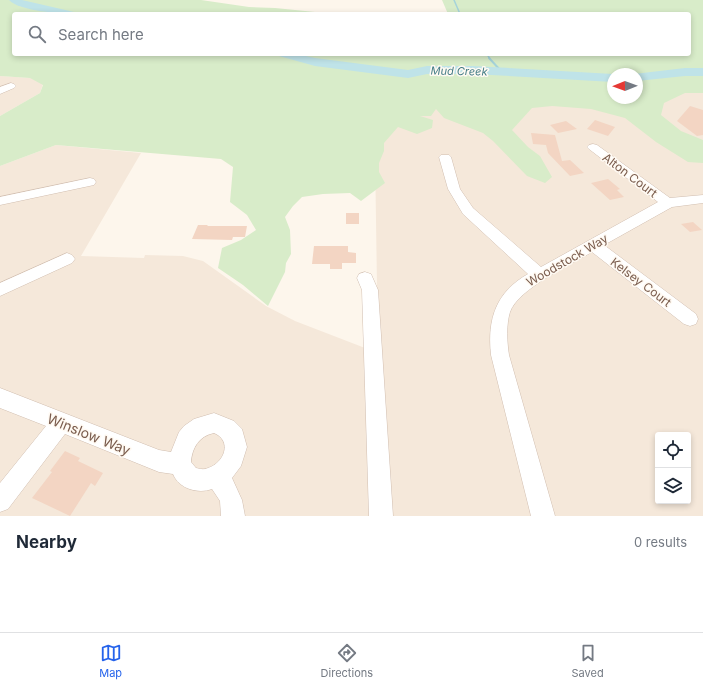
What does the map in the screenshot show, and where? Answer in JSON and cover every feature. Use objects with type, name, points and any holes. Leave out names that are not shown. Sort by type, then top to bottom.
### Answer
[{"type":"street","points":[[0,91],[10,86]]},
{"type":"street","name":"Alton Court","points":[[593,147],[668,203]]},
{"type":"street","points":[[445,157],[454,189],[468,211],[539,275]]},
{"type":"street","points":[[0,201],[90,182]]},
{"type":"street","name":"Woodstock Way","points":[[543,516],[500,355],[498,340],[502,310],[512,295],[539,275],[668,203],[683,200],[703,199]]},
{"type":"street","name":"Kelsey Court","points":[[593,245],[690,319]]},
{"type":"street","points":[[0,290],[68,259]]},
{"type":"street","points":[[365,278],[370,290],[381,516]]},
{"type":"street","name":"Winslow Way","points":[[0,398],[159,461],[180,464]]},
{"type":"street","points":[[0,501],[61,423]]},
{"type":"street","points":[[205,424],[222,424],[229,428],[234,434],[236,443],[235,452],[225,470],[217,477],[208,481],[198,481],[190,478],[184,472],[180,464],[180,454],[183,445],[196,429],[205,424]]},
{"type":"street","points":[[217,477],[230,495],[234,509],[233,516]]},
{"type":"shaded area","points":[[0,76],[31,78],[43,84],[40,93],[0,116]]},
{"type":"shaded area","points":[[703,79],[703,516],[0,516],[0,166],[56,145],[141,153],[81,256],[144,258],[145,255],[183,256],[203,261],[266,306],[295,321],[378,353],[374,86],[607,97],[607,104],[643,104],[643,96]]},
{"type":"green space","points":[[0,0],[201,0],[249,7],[315,12],[12,12],[12,56],[691,56],[691,12],[447,12],[442,0],[703,0],[703,93],[685,93],[664,103],[661,115],[681,131],[703,140],[703,163],[688,162],[656,142],[625,118],[591,109],[552,106],[532,108],[512,130],[528,147],[540,156],[552,177],[545,183],[527,176],[493,141],[483,133],[444,118],[436,109],[431,116],[420,116],[433,120],[432,128],[417,134],[398,127],[384,143],[384,151],[379,163],[379,172],[385,183],[361,201],[350,193],[323,194],[302,197],[293,206],[285,217],[290,230],[291,254],[286,263],[285,272],[268,306],[243,285],[218,268],[222,248],[241,240],[256,230],[247,215],[230,202],[233,167],[221,159],[56,145],[0,166],[0,116],[40,93],[43,85],[30,78],[0,76]]},
{"type":"building","points":[[690,106],[703,110],[703,135],[697,136],[677,121]]},
{"type":"building","points":[[595,120],[615,127],[608,136],[587,129]]},
{"type":"building","points":[[566,121],[577,129],[558,133],[550,125]]},
{"type":"building","points":[[531,133],[555,135],[562,161],[570,160],[584,173],[570,176],[548,153],[546,145],[533,144]]},
{"type":"building","points":[[608,179],[620,189],[617,190],[624,197],[610,200],[591,183]]},
{"type":"building","points":[[346,213],[359,213],[359,224],[346,224]]},
{"type":"building","points":[[693,222],[702,230],[690,232],[681,224]]},
{"type":"building","points":[[198,225],[247,226],[245,237],[233,237],[232,240],[192,239]]},
{"type":"building","points":[[314,246],[348,246],[348,252],[356,253],[356,263],[342,263],[342,269],[330,269],[330,264],[312,264]]},
{"type":"building","points":[[65,451],[80,458],[78,461],[103,473],[95,486],[91,483],[70,516],[32,498],[52,472],[50,471]]},
{"type":"waterway","name":"Mud Creek","points":[[14,0],[23,4],[61,12]]},
{"type":"waterway","points":[[454,0],[459,12]]},
{"type":"waterway","name":"Mud Creek","points":[[291,56],[315,62],[408,74],[427,70],[473,70],[607,78]]},
{"type":"waterway","points":[[489,58],[502,72]]},
{"type":"waterway","name":"Mud Creek","points":[[643,76],[685,72],[703,72]]}]
